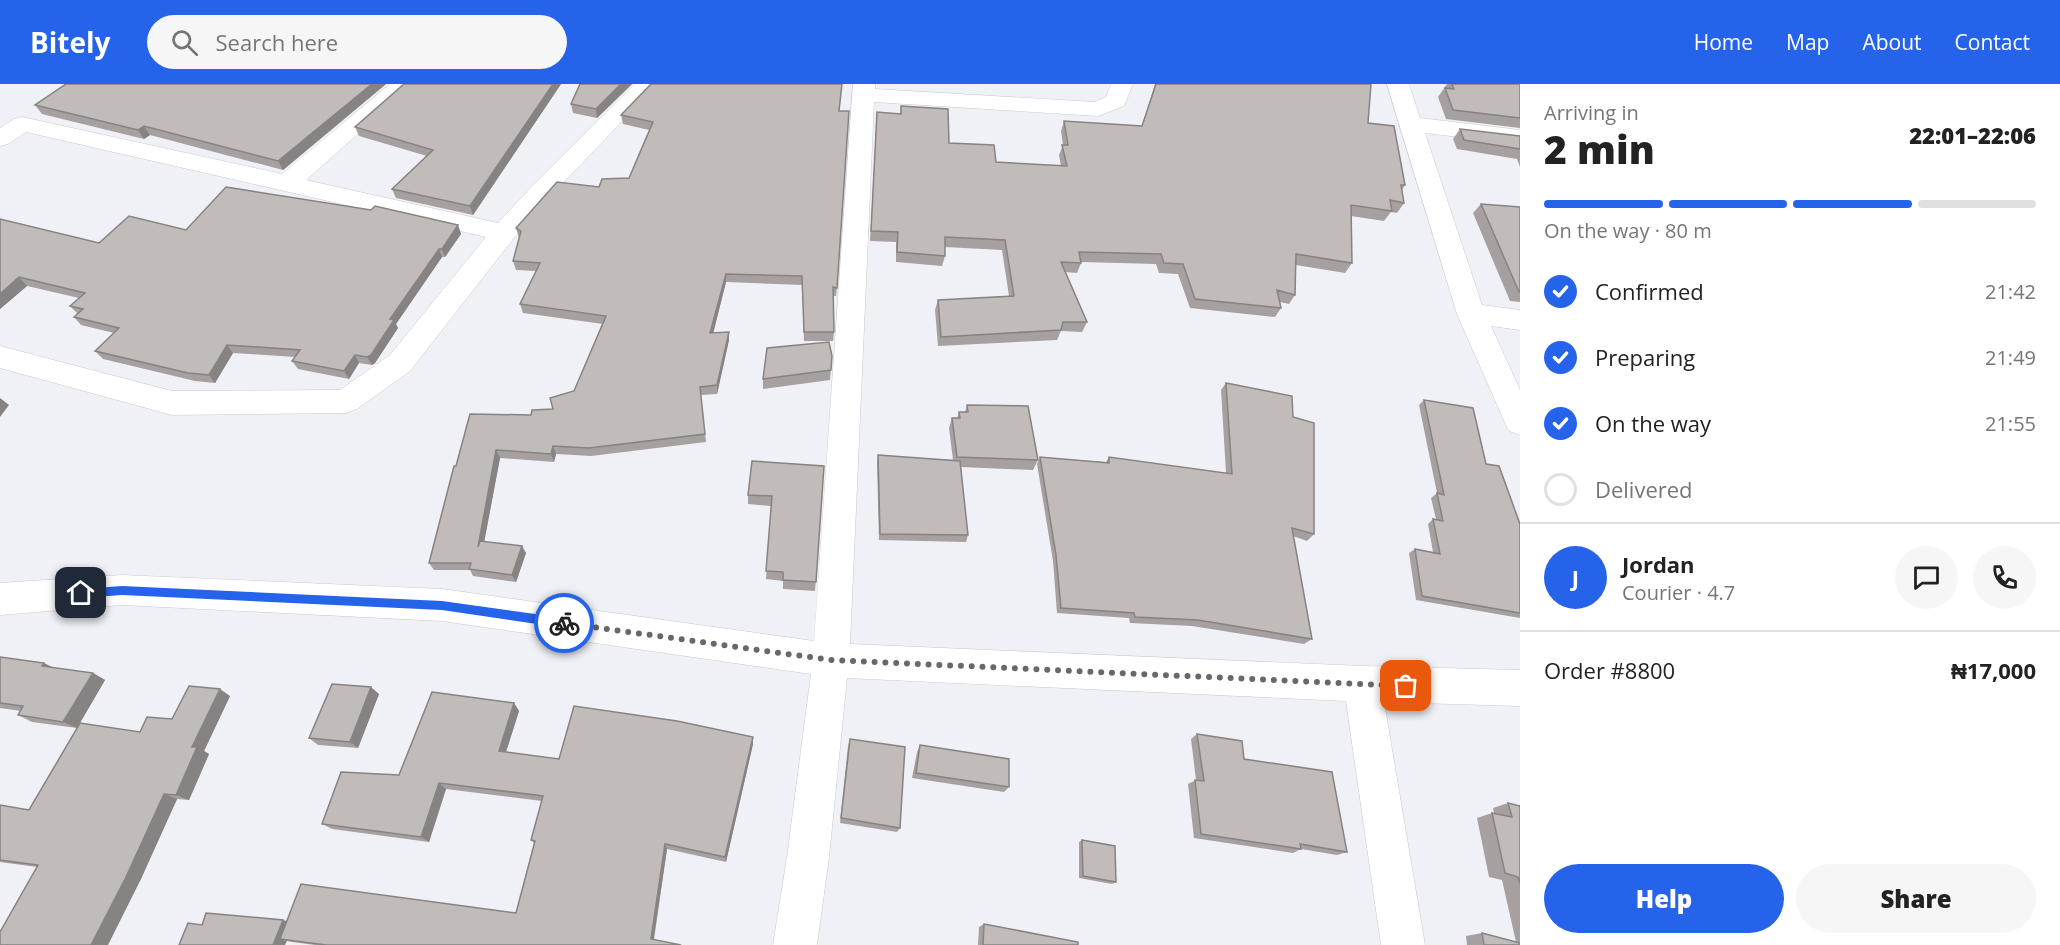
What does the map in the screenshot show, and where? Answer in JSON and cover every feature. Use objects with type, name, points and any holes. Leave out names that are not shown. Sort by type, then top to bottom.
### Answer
[{"type":"street","points":[[287,183],[403,84]]},
{"type":"street","points":[[0,357],[172,403],[346,401],[400,363],[504,233],[550,182],[647,84]]},
{"type":"street","points":[[795,945],[808,857],[831,660],[863,90],[1098,109],[1116,100],[1122,84]]},
{"type":"street","points":[[1398,84],[1471,314],[1520,423]]},
{"type":"street","points":[[0,139],[22,124],[504,233]]},
{"type":"street","points":[[1411,124],[1520,137]]},
{"type":"street","points":[[1471,314],[1520,320]]},
{"type":"street","points":[[0,599],[122,590],[442,606],[831,660],[1362,684],[1520,688]]},
{"type":"street","points":[[1362,684],[1403,945]]},
{"type":"building","points":[[66,84],[372,84],[278,161],[144,126],[138,130],[35,105]]},
{"type":"building","points":[[404,84],[553,84],[470,206],[392,189],[433,150],[355,127]]},
{"type":"building","points":[[580,84],[621,84],[596,109],[571,104]]},
{"type":"building","points":[[651,84],[842,84],[839,111],[849,111],[837,288],[833,287],[834,332],[804,332],[802,276],[726,274],[710,333],[729,332],[717,385],[700,387],[705,434],[589,448],[553,446],[551,454],[496,450],[478,547],[480,541],[522,546],[512,575],[469,569],[471,563],[429,563],[470,414],[531,415],[532,410],[553,409],[550,398],[574,391],[606,316],[520,304],[540,263],[513,261],[521,231],[516,228],[557,182],[599,187],[602,179],[629,178],[653,122],[621,115]]},
{"type":"building","points":[[1156,84],[1371,84],[1368,123],[1394,126],[1405,185],[1401,185],[1404,203],[1390,200],[1392,211],[1351,205],[1352,263],[1296,254],[1295,295],[1277,290],[1281,308],[1195,299],[1183,264],[1164,263],[1161,254],[1079,252],[1081,263],[1061,262],[1087,322],[1063,322],[1061,330],[941,337],[938,300],[1014,296],[1005,240],[945,237],[945,256],[897,252],[898,232],[871,231],[877,112],[901,114],[901,106],[948,109],[949,143],[994,145],[996,162],[1067,166],[1062,145],[1068,145],[1064,121],[1142,126]]},
{"type":"building","points":[[1452,84],[1520,84],[1520,118],[1453,110],[1445,88],[1454,89]]},
{"type":"building","points":[[1460,129],[1520,136],[1520,149],[1464,140]]},
{"type":"building","points":[[226,187],[371,210],[375,206],[458,225],[390,319],[394,320],[371,355],[367,357],[355,355],[344,371],[292,361],[300,350],[227,345],[209,375],[188,373],[95,351],[119,328],[74,317],[83,309],[70,306],[85,293],[19,277],[0,294],[0,219],[99,243],[129,216],[186,230]]},
{"type":"building","points":[[1481,204],[1520,207],[1520,292],[1519,292]]},
{"type":"building","points":[[829,342],[832,356],[831,370],[763,379],[767,348]]},
{"type":"building","points":[[1226,383],[1292,396],[1293,417],[1314,423],[1314,534],[1292,528],[1312,639],[1198,620],[1135,617],[1134,613],[1061,608],[1056,555],[1040,457],[1109,463],[1109,457],[1232,474]]},
{"type":"building","points":[[1424,400],[1473,408],[1486,464],[1499,466],[1520,524],[1520,613],[1422,596],[1415,549],[1440,554],[1433,519],[1443,521],[1437,493],[1444,495]]},
{"type":"building","points":[[967,405],[1028,406],[1038,460],[957,457],[952,418],[960,418],[959,412],[968,412]]},
{"type":"building","points":[[878,455],[960,461],[968,535],[880,534]]},
{"type":"building","points":[[752,461],[824,466],[816,582],[783,580],[783,572],[766,571],[772,496],[748,495]]},
{"type":"building","points":[[0,657],[93,673],[63,722],[18,715],[23,706],[0,703]]},
{"type":"building","points":[[332,684],[371,687],[350,742],[309,738]]},
{"type":"building","points":[[189,686],[220,689],[192,747],[197,747],[176,795],[164,794],[126,877],[91,945],[0,945],[0,932],[38,865],[0,860],[0,805],[29,810],[80,723],[140,732],[147,717],[172,719]]},
{"type":"building","points":[[432,692],[514,703],[499,751],[559,759],[574,706],[677,721],[753,737],[725,857],[665,844],[651,939],[681,945],[326,945],[280,939],[301,884],[516,913],[535,841],[531,840],[543,796],[439,783],[421,837],[322,824],[341,772],[399,775]]},
{"type":"building","points":[[1197,734],[1242,741],[1244,759],[1332,772],[1347,852],[1300,844],[1301,849],[1201,834],[1195,780],[1204,781]]},
{"type":"building","points":[[850,739],[905,747],[900,828],[841,818]]},
{"type":"building","points":[[920,745],[1009,759],[1009,787],[916,773]]},
{"type":"building","points":[[1508,803],[1520,806],[1520,884],[1518,877],[1505,873],[1492,813],[1512,817]]},
{"type":"building","points":[[1082,840],[1115,846],[1116,882],[1083,876]]},
{"type":"building","points":[[206,913],[283,920],[273,945],[179,945],[188,923],[202,925]]},
{"type":"building","points":[[984,924],[1078,942],[1078,945],[983,945]]},
{"type":"building","points":[[1482,933],[1520,943],[1520,945],[1484,945]]},
{"type":"way so far","points":[[564,623],[831,660],[1406,686]]},
{"type":"route","points":[[81,593],[122,590],[442,606],[564,623]]}]
